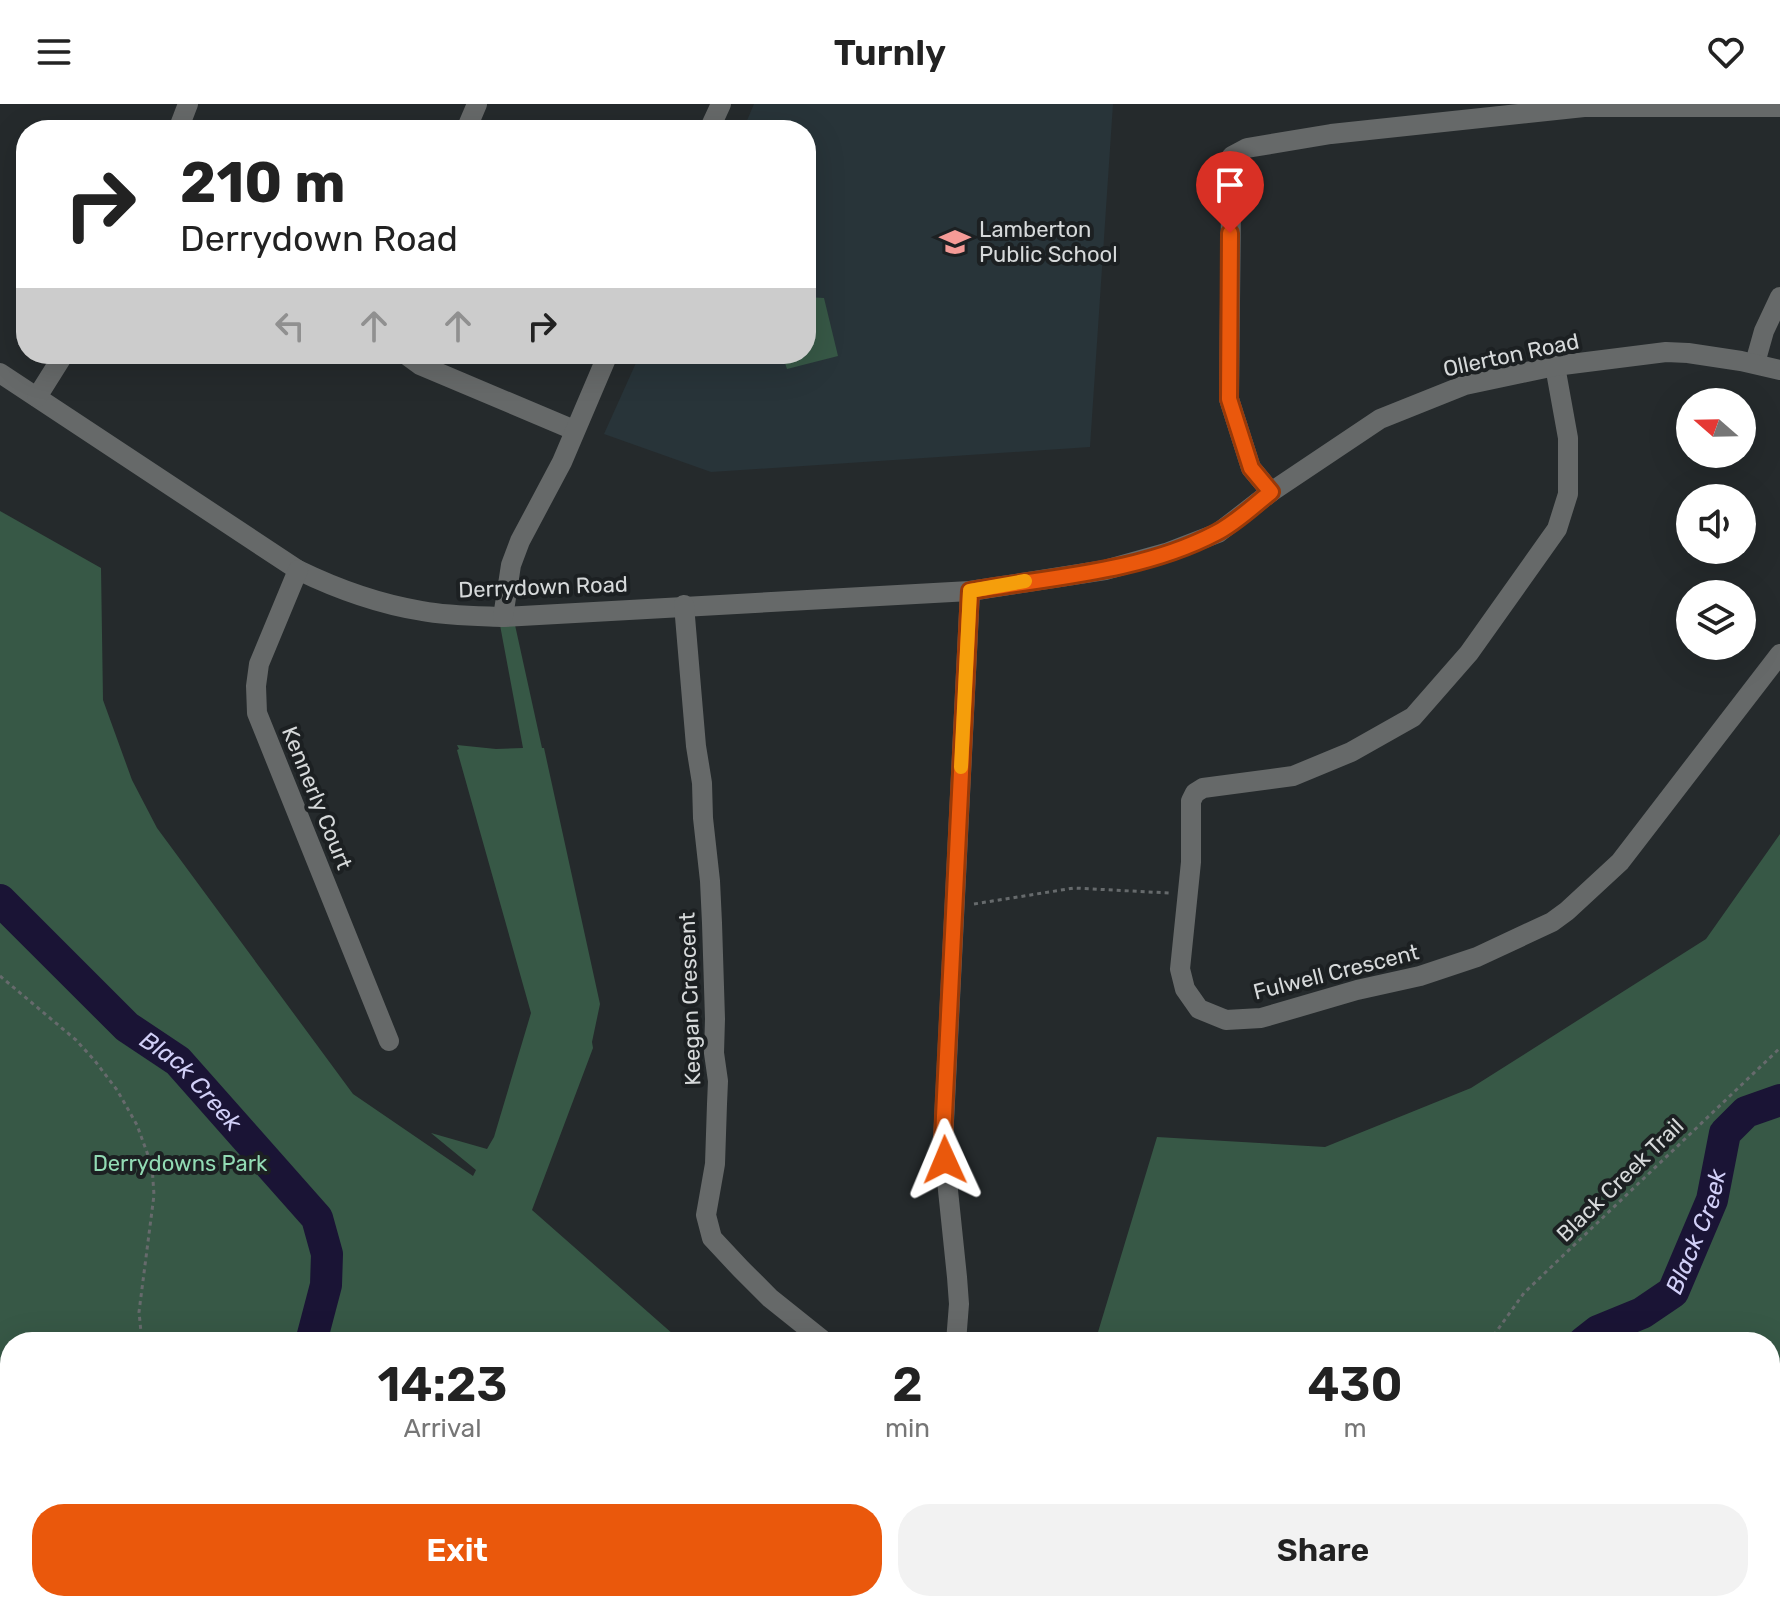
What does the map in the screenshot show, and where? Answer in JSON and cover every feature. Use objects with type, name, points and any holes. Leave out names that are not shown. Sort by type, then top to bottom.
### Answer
[{"type":"street","points":[[1271,492],[1251,468],[1229,399],[1231,205],[1226,165],[1232,156],[1247,148],[1331,134],[1584,107],[1780,107]]},
{"type":"street","points":[[1755,363],[1764,331],[1780,297]]},
{"type":"street","name":"Ollerton Road","points":[[1105,570],[1166,553],[1218,533],[1271,492],[1380,419],[1465,385],[1555,366],[1666,352],[1755,363],[1780,370]]},
{"type":"street","points":[[37,397],[58,364]]},
{"type":"street","points":[[419,364],[574,430]]},
{"type":"street","points":[[503,617],[511,565],[520,541],[562,462],[604,364]]},
{"type":"street","name":"Fulwell Crescent","points":[[1555,366],[1568,438],[1568,494],[1557,529],[1469,653],[1413,717],[1351,752],[1293,776],[1203,788],[1195,793],[1191,801],[1191,862],[1180,969],[1185,989],[1199,1009],[1226,1020],[1261,1018],[1357,990],[1420,976],[1477,957],[1552,922],[1620,862],[1780,654]]},
{"type":"street","name":"Derrydown Road","points":[[0,373],[298,570],[350,592],[421,611],[503,617],[970,591],[1105,570]]},
{"type":"street","name":"Kennerly Court","points":[[298,570],[259,664],[257,713],[389,1041]]},
{"type":"street","points":[[957,1332],[959,1304],[943,1142],[970,591]]},
{"type":"street","name":"Keegan Crescent","points":[[684,605],[712,909],[714,1053],[718,1093],[715,1164],[706,1215],[712,1238],[770,1298],[812,1332]]},
{"type":"path","points":[[954,907],[1074,888],[1188,894]]},
{"type":"path","points":[[0,976],[76,1040],[117,1090],[137,1125],[152,1166],[154,1195],[139,1312],[141,1332]]},
{"type":"path","name":"Black Creek Trail","points":[[1496,1332],[1524,1293],[1780,1048]]},
{"type":"shaded area","name":"Lamberton Public School","points":[[754,104],[1113,104],[1090,447],[711,472],[604,434],[636,364],[816,364],[816,120],[747,120]]},
{"type":"green space","points":[[816,298],[824,298],[838,356],[816,362]]},
{"type":"green space","points":[[785,364],[807,364],[787,369]]},
{"type":"green space","name":"Derrydowns Park","points":[[0,511],[101,568],[103,700],[132,780],[157,828],[353,1094],[473,1176],[476,1170],[431,1133],[487,1149],[494,1137],[531,1013],[457,745],[523,748],[500,625],[515,625],[600,1004],[593,1048],[532,1210],[671,1332],[0,1332]]},
{"type":"green space","points":[[1780,834],[1780,1332],[1098,1332],[1157,1137],[1325,1147],[1471,1088],[1706,939]]},
{"type":"waterway","name":"Black Creek","points":[[0,900],[127,1027],[178,1061],[317,1218],[327,1254],[326,1285],[314,1332]]},
{"type":"waterway","name":"Black Creek","points":[[1597,1332],[1642,1313],[1673,1292],[1712,1200],[1725,1133],[1746,1112],[1780,1100]]},
{"type":"slow traffic","points":[[961,767],[970,591],[1025,581]]},
{"type":"place","name":"Lamberton Public School","points":[[955,242]]},
{"type":"route","points":[[945,1160],[944,1116],[970,591],[1105,570],[1166,553],[1218,533],[1271,492],[1251,468],[1229,399],[1230,233]]}]
